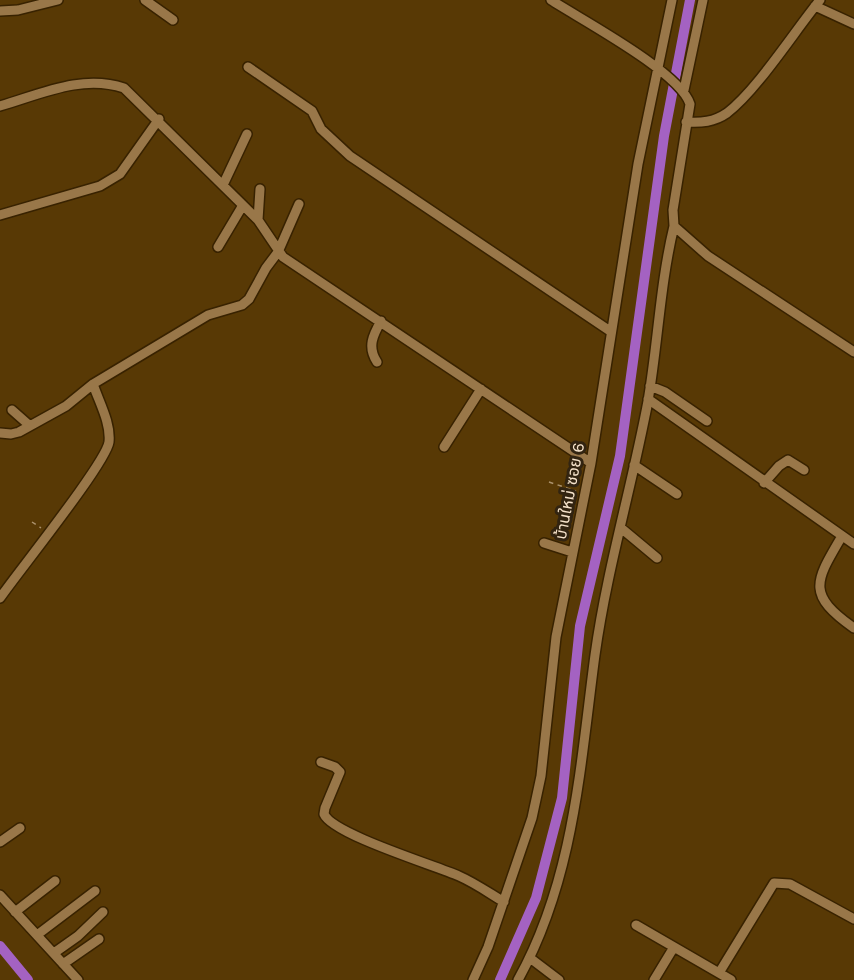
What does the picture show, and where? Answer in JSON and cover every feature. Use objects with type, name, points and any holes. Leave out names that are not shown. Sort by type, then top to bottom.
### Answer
[{"type":"street","points":[[0,11],[18,10],[58,0]]},
{"type":"street","points":[[145,0],[172,20]]},
{"type":"street","points":[[518,980],[549,914],[574,815],[595,653],[648,399],[662,280],[674,226],[673,210],[690,104],[681,87],[661,70],[551,0]]},
{"type":"street","name":"บ้านใหม่ ซอย 6","points":[[473,980],[504,902],[532,818],[541,776],[555,647],[591,464],[610,331],[638,164],[661,70],[672,0]]},
{"type":"street","points":[[681,87],[703,0]]},
{"type":"street","points":[[686,122],[707,122],[726,114],[744,96],[817,3],[854,24]]},
{"type":"street","points":[[248,67],[312,111],[321,129],[350,156],[610,331]]},
{"type":"street","points":[[0,106],[84,81],[105,81],[124,88],[159,119],[258,220],[278,252],[591,464]]},
{"type":"street","points":[[0,215],[100,186],[120,174],[159,119]]},
{"type":"street","points":[[223,185],[247,135]]},
{"type":"street","points":[[258,220],[260,189]]},
{"type":"street","points":[[0,432],[11,434],[66,406],[93,384],[208,315],[242,305],[249,299],[266,267],[278,252],[299,204]]},
{"type":"street","points":[[218,247],[243,205]]},
{"type":"street","points":[[674,226],[708,256],[854,352]]},
{"type":"street","points":[[377,362],[372,355],[371,345],[381,321]]},
{"type":"street","points":[[0,598],[80,489],[108,446],[107,425],[93,384]]},
{"type":"street","points":[[650,386],[665,392],[707,421]]},
{"type":"street","points":[[444,447],[481,389]]},
{"type":"street","points":[[648,399],[764,483],[854,544]]},
{"type":"street","points":[[12,410],[29,425]]},
{"type":"street","points":[[764,483],[779,466],[788,460],[804,470]]},
{"type":"street","points":[[634,465],[676,494]]},
{"type":"street","points":[[621,528],[657,558]]},
{"type":"street","points":[[842,536],[821,572],[820,592],[823,601],[832,612],[854,628]]},
{"type":"street","points":[[544,543],[572,552]]},
{"type":"street","points":[[321,762],[335,767],[340,772],[325,808],[324,814],[329,822],[456,875],[504,902]]},
{"type":"street","points":[[0,842],[20,828]]},
{"type":"street","points":[[15,912],[55,881]]},
{"type":"street","points":[[719,973],[774,883],[790,884],[854,919]]},
{"type":"street","points":[[37,935],[95,891]]},
{"type":"street","points":[[0,895],[78,980]]},
{"type":"street","points":[[54,953],[78,936],[103,912]]},
{"type":"street","points":[[636,925],[730,980]]},
{"type":"street","points":[[63,964],[99,939]]},
{"type":"street","points":[[654,980],[674,947]]},
{"type":"street","points":[[530,958],[559,980]]},
{"type":"path","points":[[549,482],[585,494]]},
{"type":"path","points":[[32,522],[42,530],[43,537]]},
{"type":"waterway","points":[[500,980],[536,898],[562,798],[580,626],[620,456],[664,136],[690,0]]},
{"type":"waterway","points":[[0,946],[28,980]]}]
